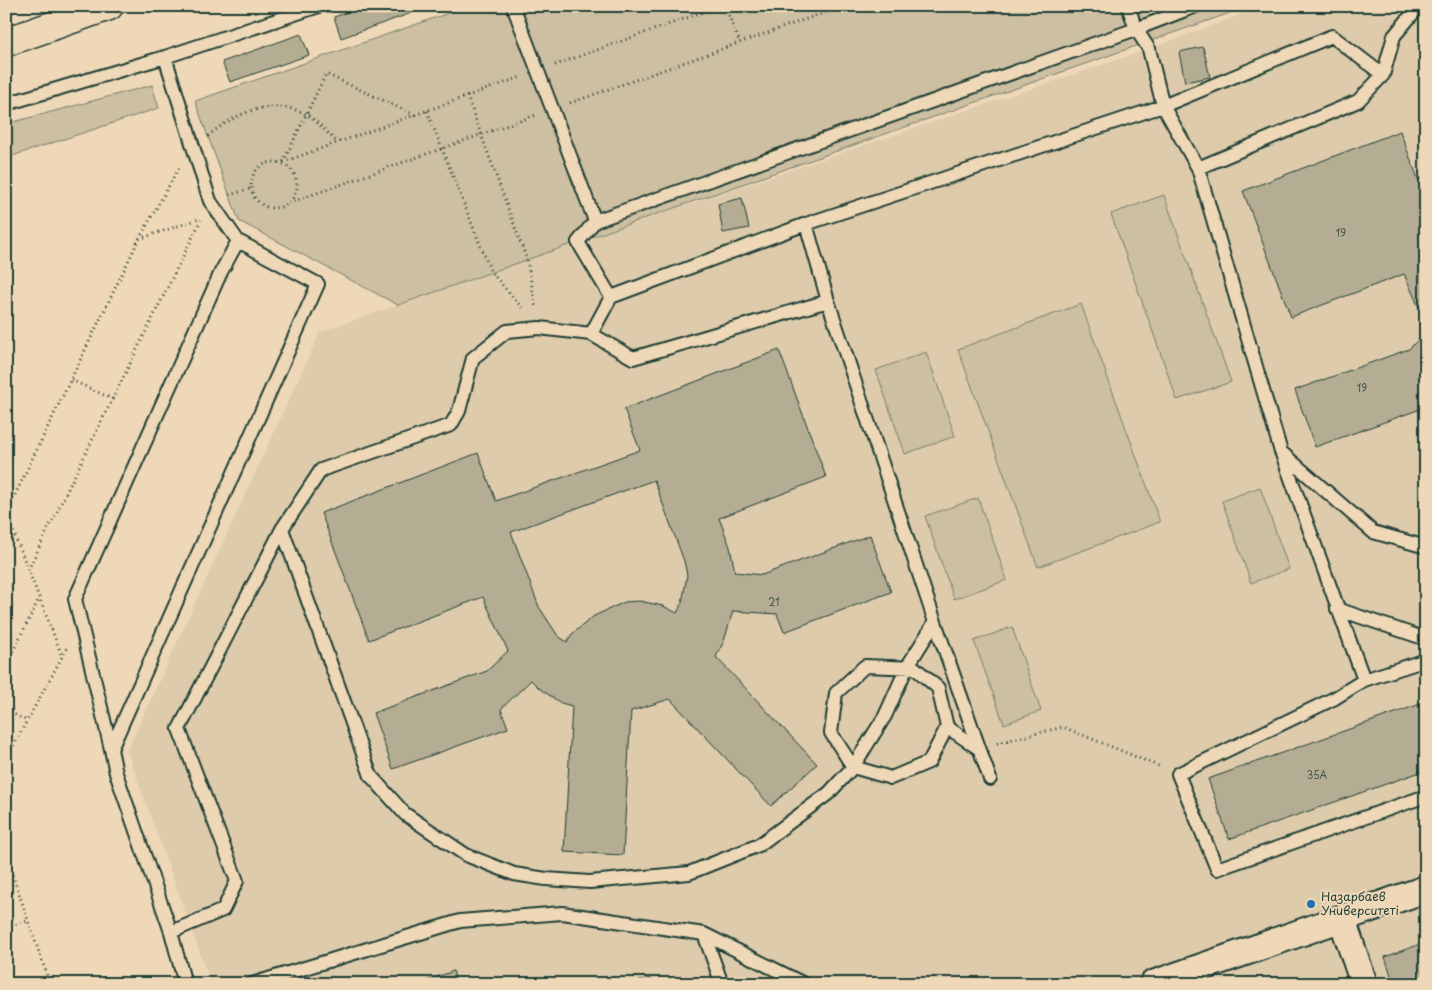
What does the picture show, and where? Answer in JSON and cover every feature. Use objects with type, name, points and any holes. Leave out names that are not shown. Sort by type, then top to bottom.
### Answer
[{"type":"street","points":[[6,42],[109,6]]},
{"type":"street","points":[[1153,984],[1426,889]]},
{"type":"street","points":[[1342,919],[1364,984]]},
{"type":"lane","points":[[6,104],[165,57],[320,6]]},
{"type":"lane","points":[[513,6],[596,222]]},
{"type":"lane","points":[[1128,6],[1136,29],[1149,49],[1163,106],[1198,168],[1281,452],[1364,680]]},
{"type":"lane","points":[[611,297],[578,242],[596,222],[1196,6]]},
{"type":"lane","points":[[1198,168],[1358,101],[1383,75],[1394,36],[1415,11],[1426,6]]},
{"type":"lane","points":[[591,334],[611,297],[806,224],[1163,106],[1332,36],[1383,75]]},
{"type":"lane","points":[[111,749],[318,284],[238,241],[210,201],[165,57]]},
{"type":"lane","points":[[806,224],[828,301],[935,622],[990,779]]},
{"type":"lane","points":[[185,984],[171,932],[116,773],[74,599],[221,272],[238,241]]},
{"type":"lane","points":[[171,932],[222,910],[237,881],[179,729],[282,529],[322,470],[451,425],[459,411],[472,358],[508,331],[539,328],[591,334],[632,358],[828,301]]},
{"type":"lane","points":[[1281,452],[1373,532],[1426,547]]},
{"type":"lane","points":[[282,529],[371,776],[405,814],[466,855],[514,874],[554,880],[590,882],[690,873],[759,845],[829,793],[853,767],[886,716],[906,667],[935,622]]},
{"type":"lane","points":[[1337,609],[1426,639]]},
{"type":"lane","points":[[1426,660],[1364,680],[1335,698],[1178,774],[1217,868],[1426,796]]},
{"type":"lane","points":[[866,666],[906,667],[915,668],[938,688],[947,727],[929,762],[892,778],[853,767],[831,733],[836,693],[866,666]]},
{"type":"lane","points":[[947,727],[978,748]]},
{"type":"lane","points":[[252,984],[460,921],[562,913],[704,934],[804,984]]},
{"type":"lane","points":[[704,934],[722,984]]},
{"type":"path","points":[[283,162],[295,173],[298,189],[289,203],[274,209],[258,203],[250,189],[254,172],[266,162],[283,162],[720,6]]},
{"type":"path","points":[[725,6],[740,43]]},
{"type":"path","points":[[283,162],[326,74],[415,115]]},
{"type":"path","points":[[467,96],[527,260],[539,328]]},
{"type":"path","points":[[62,656],[6,513],[139,239],[174,172],[194,148],[224,123],[250,111],[275,106],[305,114],[338,143]]},
{"type":"path","points":[[427,111],[491,272],[539,328]]},
{"type":"path","points":[[28,570],[202,218],[139,239]]},
{"type":"path","points":[[71,380],[113,399]]},
{"type":"path","points":[[6,665],[40,598]]},
{"type":"path","points":[[6,759],[80,623]]},
{"type":"path","points":[[6,710],[27,720]]},
{"type":"path","points":[[978,748],[1063,727],[1178,774]]},
{"type":"path","points":[[6,856],[50,984]]},
{"type":"path","points":[[6,928],[28,921]]},
{"type":"shaded area","points":[[469,6],[1250,6],[398,305],[239,221],[195,101]]},
{"type":"shaded area","points":[[1264,6],[1426,6],[1426,984],[211,984],[127,751],[320,332],[578,242],[1149,49]]},
{"type":"shaded area","points":[[152,85],[159,108],[6,158],[6,124]]},
{"type":"shaded area","points":[[1164,195],[1231,382],[1177,400],[1111,214]]},
{"type":"shaded area","points":[[1081,304],[1160,522],[1038,567],[958,349]]},
{"type":"shaded area","points":[[926,352],[955,436],[905,454],[876,370]]},
{"type":"shaded area","points":[[1260,487],[1289,569],[1251,583],[1222,501]]},
{"type":"shaded area","points":[[978,498],[1007,580],[954,599],[925,516]]},
{"type":"shaded area","points":[[1012,627],[1041,711],[1004,724],[974,641]]},
{"type":"building","points":[[364,6],[419,6],[420,10],[341,38],[334,17]]},
{"type":"building","points":[[301,34],[309,55],[230,82],[222,62]]},
{"type":"building","points":[[1203,47],[1210,77],[1185,82],[1179,52]]},
{"type":"building","points":[[1400,131],[1418,179],[1426,176],[1426,223],[1420,225],[1426,240],[1426,323],[1404,274],[1291,317],[1243,191]]},
{"type":"building","points":[[742,198],[749,228],[723,233],[718,204]]},
{"type":"building","points":[[1426,332],[1426,383],[1423,386],[1426,395],[1426,407],[1315,447],[1295,390],[1409,349]]},
{"type":"building","points":[[779,350],[826,477],[719,518],[730,547],[735,572],[762,575],[870,535],[891,592],[784,632],[777,614],[733,611],[724,641],[716,657],[817,764],[771,806],[670,699],[631,711],[623,855],[564,852],[572,706],[561,703],[540,689],[531,680],[501,709],[508,728],[393,769],[373,713],[487,671],[508,651],[483,597],[369,640],[321,513],[478,453],[496,501],[640,450],[624,409]],"holes":[[[654,480],[684,561],[687,575],[682,603],[677,613],[663,606],[640,601],[625,602],[594,616],[572,634],[567,642],[558,636],[539,607],[511,532]]]},
{"type":"building","points":[[1426,702],[1426,770],[1229,839],[1208,779]]},
{"type":"building","points":[[1426,942],[1426,984],[1394,984],[1385,957]]},
{"type":"building","points":[[453,971],[457,984],[418,984]]},
{"type":"building","points":[[650,978],[655,984],[629,984]]},
{"type":"place","name":"Назарбаев Университеті","points":[[1311,904]]}]
